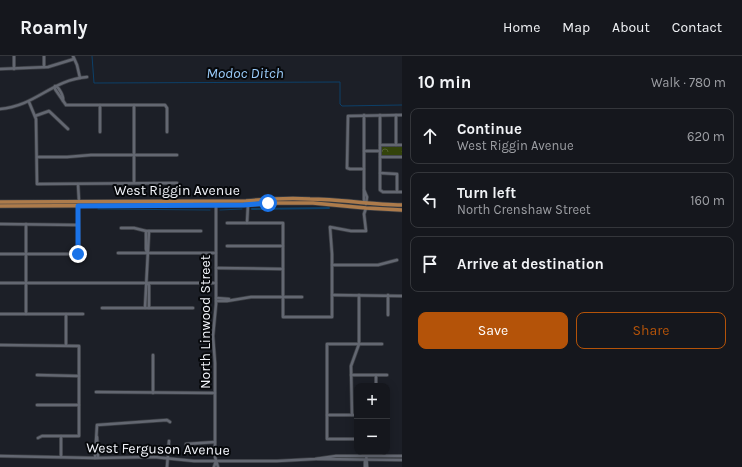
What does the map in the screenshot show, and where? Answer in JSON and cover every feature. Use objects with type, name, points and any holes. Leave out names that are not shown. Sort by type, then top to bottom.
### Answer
[{"type":"main road","name":"West Riggin Avenue","points":[[0,206],[48,206],[78,203],[216,203],[311,199],[402,210]]},
{"type":"main road","name":"West Riggin Avenue","points":[[0,202],[103,203],[106,201],[248,205],[276,203],[365,206]]},
{"type":"main road","points":[[365,206],[386,207],[392,205],[402,205]]},
{"type":"street","points":[[14,56],[14,69]]},
{"type":"street","points":[[44,56],[44,67]]},
{"type":"street","points":[[0,69],[53,66],[74,58],[80,78]]},
{"type":"street","points":[[0,109],[16,107],[29,102],[65,81],[88,77]]},
{"type":"street","points":[[55,86],[58,88],[66,105],[166,106],[167,132]]},
{"type":"street","points":[[29,102],[36,116],[36,184],[177,183]]},
{"type":"street","points":[[100,105],[100,132]]},
{"type":"street","points":[[134,105],[134,183]]},
{"type":"street","points":[[36,116],[49,111],[68,129]]},
{"type":"street","points":[[227,223],[283,223],[283,317],[332,318],[330,227],[351,231],[366,231],[364,210],[366,195],[364,190],[364,115]]},
{"type":"street","points":[[380,115],[381,191],[402,192]]},
{"type":"street","points":[[396,115],[396,145]]},
{"type":"street","points":[[364,169],[348,169],[348,116],[402,115]]},
{"type":"street","points":[[380,145],[402,145]]},
{"type":"street","points":[[364,150],[380,150]]},
{"type":"street","points":[[37,157],[91,155],[177,155]]},
{"type":"street","points":[[380,157],[402,157]]},
{"type":"street","points":[[380,173],[397,174],[397,192]]},
{"type":"street","points":[[0,254],[78,254],[78,184]]},
{"type":"street","name":"North Linwood Street","points":[[216,203],[216,300],[213,336],[215,442],[216,461],[218,467]]},
{"type":"street","points":[[248,205],[248,223]]},
{"type":"street","points":[[0,224],[78,224]]},
{"type":"street","points":[[26,224],[26,314]]},
{"type":"street","points":[[121,228],[134,228],[147,231],[201,231]]},
{"type":"street","points":[[147,231],[149,250],[147,253],[147,282],[149,285],[147,308]]},
{"type":"street","points":[[227,246],[283,246]]},
{"type":"street","points":[[118,253],[216,253]]},
{"type":"street","points":[[332,265],[378,265],[397,260]]},
{"type":"street","points":[[216,268],[283,269]]},
{"type":"street","points":[[0,283],[216,283]]},
{"type":"street","points":[[332,295],[402,296]]},
{"type":"street","points":[[327,415],[352,415],[351,375],[352,362],[358,351],[359,344],[359,295]]},
{"type":"street","points":[[388,296],[388,315]]},
{"type":"street","points":[[216,300],[232,300],[249,297],[302,297]]},
{"type":"street","points":[[102,308],[193,308]]},
{"type":"street","points":[[0,314],[83,314]]},
{"type":"street","points":[[66,314],[66,346]]},
{"type":"street","points":[[354,439],[327,439],[327,344],[382,344]]},
{"type":"street","points":[[0,345],[79,346],[79,436],[42,436],[38,438]]},
{"type":"street","points":[[153,355],[153,393]]},
{"type":"street","points":[[38,375],[79,376]]},
{"type":"street","points":[[351,375],[387,375]]},
{"type":"street","points":[[376,375],[376,383]]},
{"type":"street","points":[[96,392],[215,393]]},
{"type":"street","points":[[37,405],[79,406]]},
{"type":"street","points":[[97,457],[97,424],[167,420],[170,422]]},
{"type":"street","points":[[61,436],[61,457]]},
{"type":"street","points":[[167,467],[169,441]]},
{"type":"street","points":[[186,444],[215,442]]},
{"type":"street","name":"West Ferguson Avenue","points":[[315,459],[331,456],[354,455]]},
{"type":"street","points":[[366,455],[366,467]]},
{"type":"street","name":"West Ferguson Avenue","points":[[384,455],[402,456]]},
{"type":"street","name":"West Ferguson Avenue","points":[[0,456],[167,458],[191,461],[277,461],[315,459],[402,460]]},
{"type":"street","name":"North Linwood Street","points":[[214,467],[216,461]]},
{"type":"green space","points":[[383,146],[402,146],[402,156],[382,155],[381,148]]},
{"type":"waterway","name":"Modoc Ditch","points":[[92,56],[94,83],[340,82],[340,104],[342,106],[402,105]]},
{"type":"waterway","points":[[252,209],[329,208]]},
{"type":"waterway","points":[[98,209],[210,210]]},
{"type":"waterway","points":[[220,210],[242,209]]},
{"type":"route","points":[[78,254],[78,206],[244,205],[268,203]]}]
